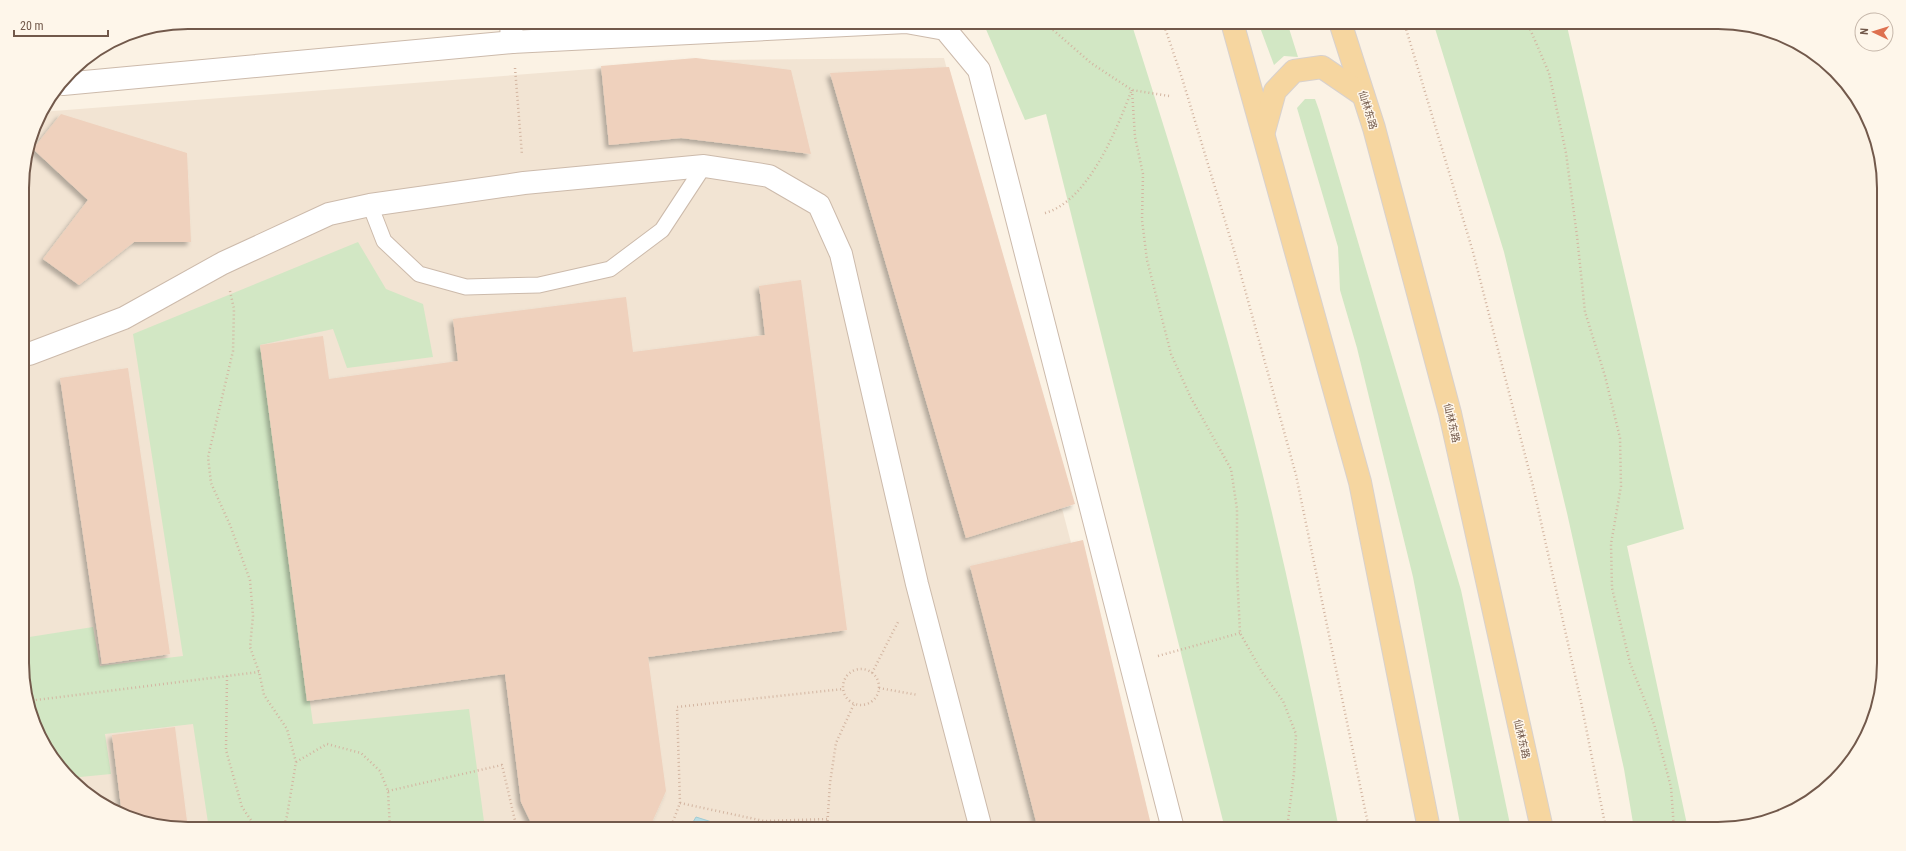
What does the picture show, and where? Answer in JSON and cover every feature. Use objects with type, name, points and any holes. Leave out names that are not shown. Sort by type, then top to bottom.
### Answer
[{"type":"main road","points":[[1234,29],[1264,132],[1360,482],[1429,822]]},
{"type":"main road","name":"仙林东路","points":[[1342,29],[1363,95],[1450,413],[1540,822]]},
{"type":"main road","points":[[1264,132],[1275,91],[1294,71],[1322,68],[1363,95]]},
{"type":"street","points":[[68,83],[511,32],[630,29]]},
{"type":"street","points":[[940,29],[945,30],[978,70],[1171,822]]},
{"type":"street","points":[[29,353],[124,318],[223,264],[329,214],[370,205],[524,184],[704,166],[769,176],[819,205],[841,254],[917,584],[978,822]]},
{"type":"lane","points":[[370,205],[384,241],[419,274],[466,287],[539,285],[610,269],[662,230],[704,166]]},
{"type":"path","points":[[1052,29],[1091,63],[1132,90],[1169,96]]},
{"type":"path","points":[[1165,29],[1182,78],[1236,257],[1296,475],[1368,822]]},
{"type":"path","points":[[1406,29],[1473,252],[1533,486],[1581,702],[1605,822]]},
{"type":"path","points":[[1530,29],[1549,73],[1566,154],[1585,312],[1605,376],[1620,438],[1621,486],[1611,544],[1612,588],[1630,663],[1654,724],[1669,780],[1673,822]]},
{"type":"path","points":[[511,32],[524,184]]},
{"type":"path","points":[[1017,220],[1054,210],[1082,187],[1115,134],[1132,90]]},
{"type":"path","points":[[1132,90],[1135,137],[1143,174],[1142,220],[1147,260],[1171,354],[1192,398],[1231,469],[1237,509],[1237,572],[1240,633],[1262,672],[1283,701],[1296,734],[1294,773],[1288,822]]},
{"type":"path","points":[[223,264],[234,309],[233,352],[208,457],[211,483],[230,525],[250,580],[253,616],[250,647],[259,672],[264,696],[287,729],[296,762],[285,822]]},
{"type":"path","points":[[872,673],[917,584]]},
{"type":"path","points":[[1130,664],[1240,633]]},
{"type":"path","points":[[861,669],[872,673],[878,682],[879,688],[874,699],[870,703],[865,705],[854,704],[846,698],[843,689],[845,677],[850,672],[861,669]]},
{"type":"path","points":[[33,700],[259,672]]},
{"type":"path","points":[[227,676],[226,750],[242,807],[252,822]]},
{"type":"path","points":[[879,688],[916,695],[949,708]]},
{"type":"path","points":[[673,822],[680,803],[677,707],[843,689]]},
{"type":"path","points":[[827,822],[836,743],[854,704]]},
{"type":"path","points":[[296,762],[327,744],[360,753],[380,771],[388,791],[390,822]]},
{"type":"path","points":[[388,791],[502,765],[514,822]]},
{"type":"path","points":[[680,803],[764,821],[827,819]]},
{"type":"shaded area","points":[[944,58],[1144,822],[177,822],[147,817],[117,806],[83,783],[68,768],[45,734],[34,704],[29,674],[29,177],[34,147],[48,111],[708,60]]},
{"type":"green space","points":[[986,29],[1133,29],[1199,242],[1252,431],[1292,601],[1338,822],[1223,822],[1046,114],[1025,120]]},
{"type":"green space","points":[[1261,29],[1289,29],[1298,57],[1284,56],[1274,65]]},
{"type":"green space","points":[[1435,29],[1568,29],[1684,529],[1627,546],[1686,822],[1633,822],[1624,769],[1567,513],[1504,252]]},
{"type":"green space","points":[[1305,99],[1315,99],[1319,110],[1461,590],[1510,822],[1460,822],[1413,577],[1357,348],[1340,290],[1338,247],[1297,108]]},
{"type":"green space","points":[[358,242],[386,289],[423,304],[433,357],[347,368],[333,329],[260,345],[313,724],[469,709],[484,822],[208,822],[193,724],[105,734],[111,774],[77,777],[56,752],[45,734],[34,704],[29,674],[29,637],[93,627],[100,666],[183,656],[133,334]]},
{"type":"water","points":[[696,817],[712,822],[693,822]]},
{"type":"building","points":[[696,58],[791,70],[811,154],[681,138],[609,145],[601,66]]},
{"type":"building","points":[[949,67],[1075,504],[966,538],[830,73]]},
{"type":"building","points":[[61,114],[187,153],[191,242],[134,242],[79,285],[43,259],[88,200],[34,149]]},
{"type":"building","points":[[801,280],[847,630],[648,657],[666,791],[652,822],[531,822],[521,802],[505,674],[307,701],[260,345],[323,336],[329,379],[458,361],[453,319],[626,297],[633,352],[765,335],[759,286]]},
{"type":"building","points":[[128,368],[170,654],[102,664],[60,378]]},
{"type":"building","points":[[1083,540],[1150,822],[1036,822],[970,566]]},
{"type":"building","points":[[175,727],[187,822],[167,821],[147,817],[121,808],[112,735]]}]
